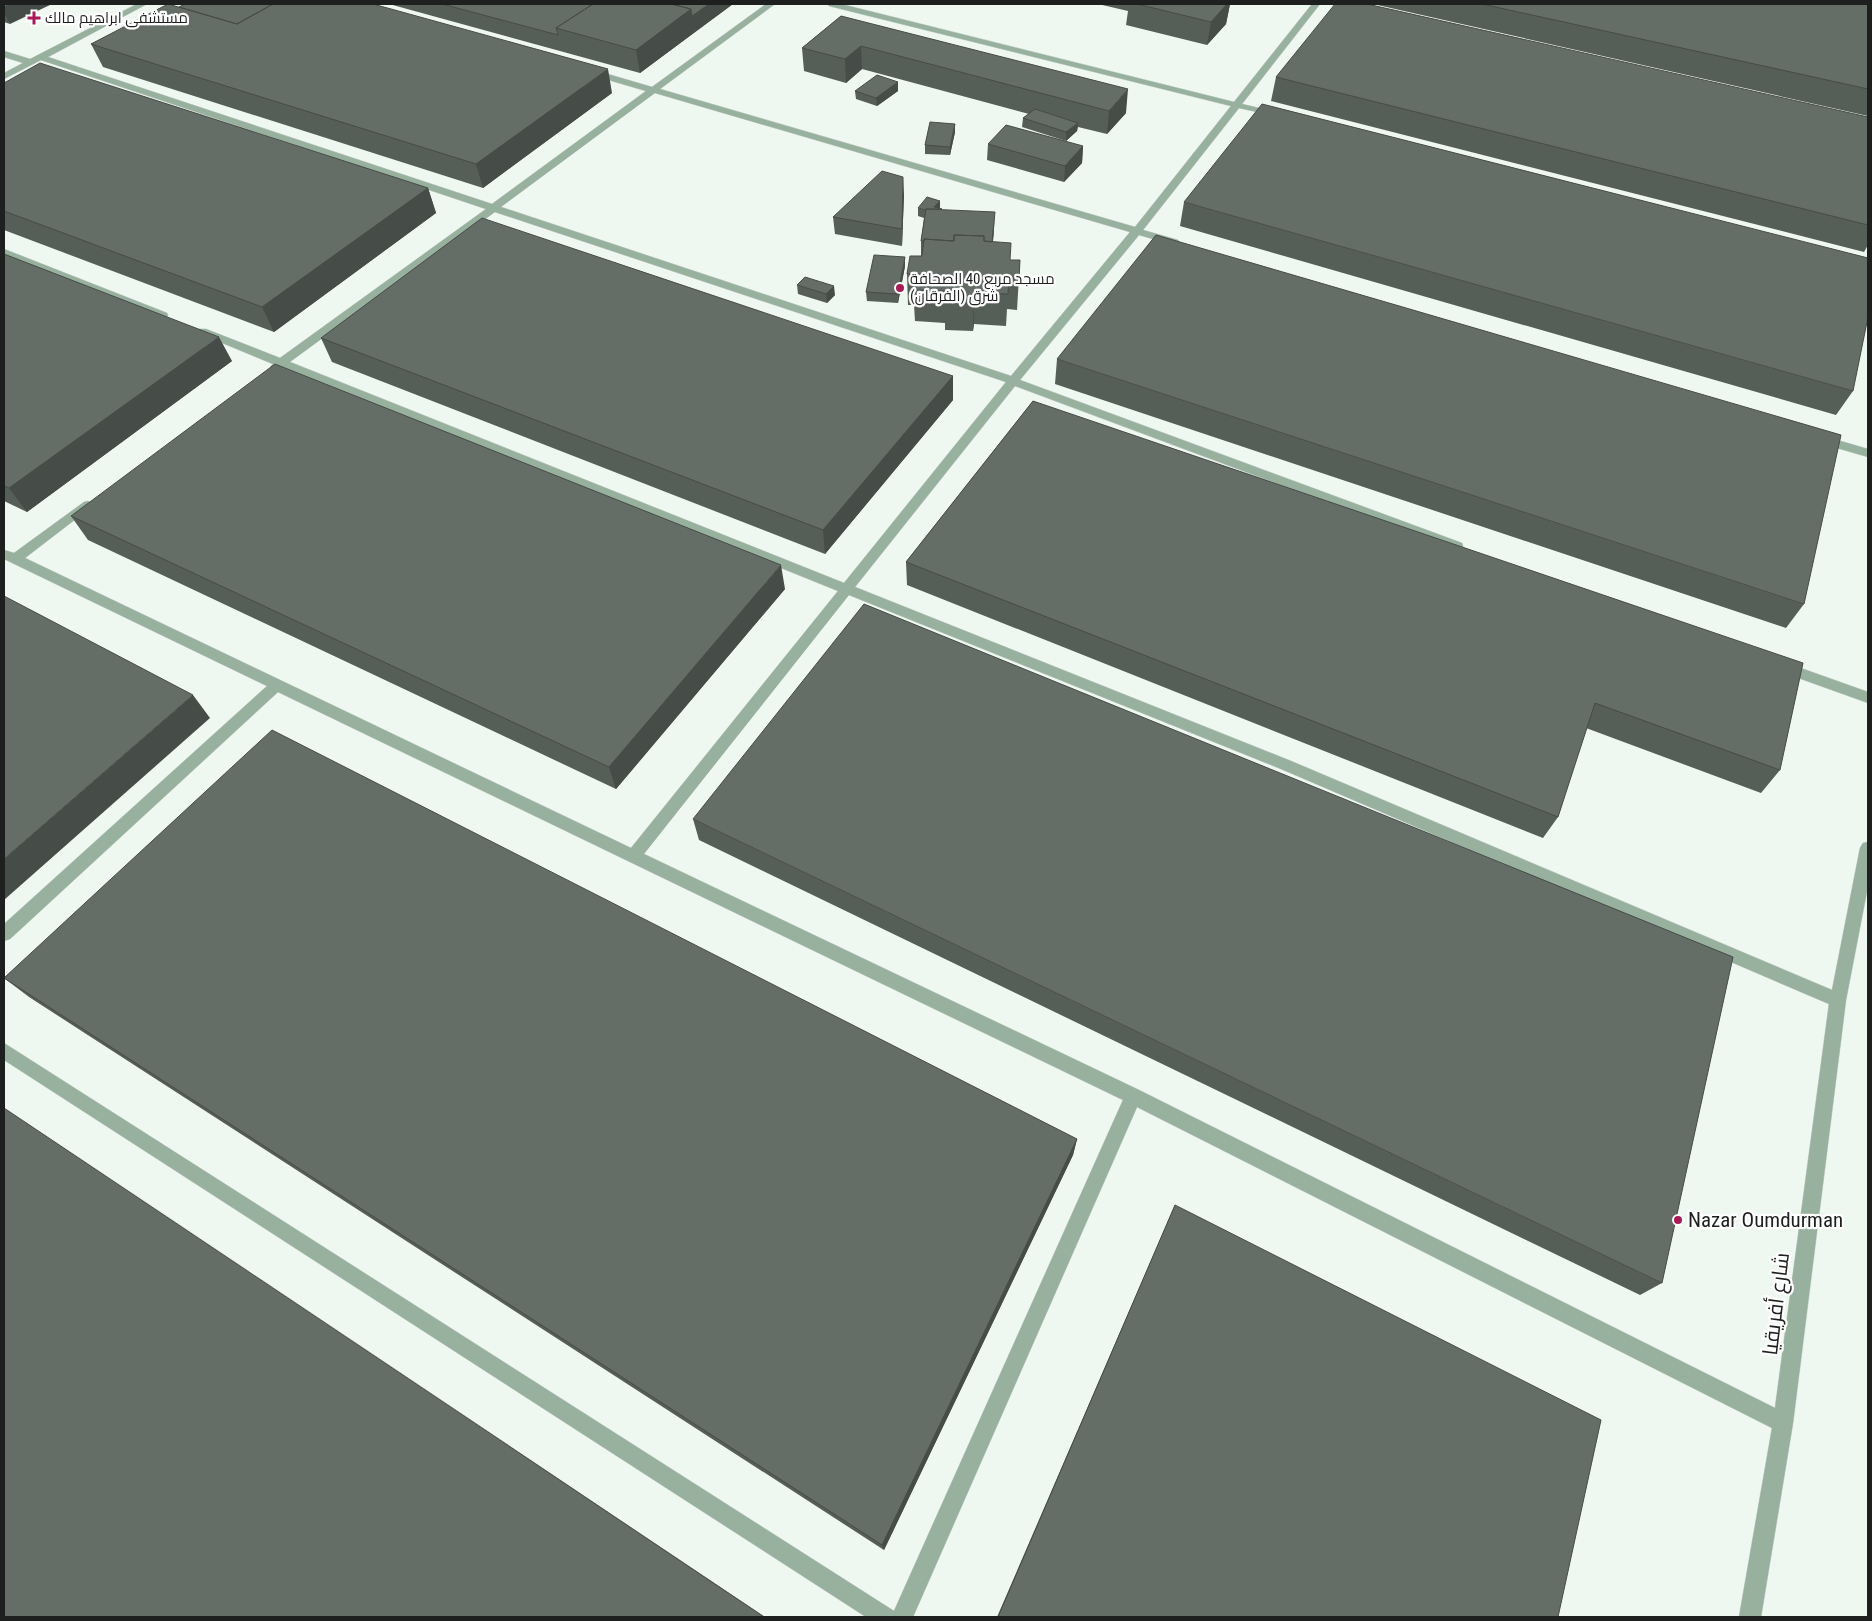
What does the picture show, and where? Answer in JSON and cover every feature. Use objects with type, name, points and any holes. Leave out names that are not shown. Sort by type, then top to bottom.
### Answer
[{"type":"street","points":[[4,76],[144,4]]},
{"type":"street","points":[[266,374],[771,4]]},
{"type":"street","points":[[832,4],[1284,117]]},
{"type":"street","points":[[633,856],[846,589],[1137,231],[1316,5]]},
{"type":"street","points":[[4,54],[30,62]]},
{"type":"street","points":[[41,57],[1014,381],[1469,550]]},
{"type":"street","points":[[577,68],[1184,245]]},
{"type":"street","points":[[4,252],[1286,765],[1838,1000]]},
{"type":"street","points":[[1811,436],[1868,453]]},
{"type":"street","points":[[9,557],[94,502]]},
{"type":"street","points":[[9,557],[1133,1096],[1783,1423]]},
{"type":"street","points":[[1766,660],[1868,698]]},
{"type":"street","points":[[4,934],[277,685]]},
{"type":"street","name":"شارع أفريقيا","points":[[1750,1617],[1783,1423],[1838,1000],[1868,848]]},
{"type":"street","points":[[4,1051],[885,1617]]},
{"type":"street","points":[[902,1617],[1133,1096]]},
{"type":"building","points":[[168,4],[237,24],[273,4],[373,4],[608,69],[476,164],[91,44]]},
{"type":"building","points":[[185,4],[273,4],[237,24],[179,7]]},
{"type":"building","points":[[442,4],[593,4],[556,28],[558,35]]},
{"type":"building","points":[[593,4],[671,4],[691,9],[636,50],[556,28]]},
{"type":"building","points":[[671,4],[709,4],[692,16],[691,9]]},
{"type":"building","points":[[1137,4],[1227,4],[1211,22]]},
{"type":"building","points":[[1335,4],[1367,4],[1868,117],[1868,225],[1276,77]]},
{"type":"building","points":[[1482,4],[1868,4],[1868,89]]},
{"type":"building","points":[[841,16],[1128,89],[1109,111],[861,46],[845,59],[802,48]]},
{"type":"building","points":[[40,63],[428,188],[262,307],[4,211],[4,83]]},
{"type":"building","points":[[877,75],[898,82],[876,98],[855,91]]},
{"type":"building","points":[[1262,104],[1868,258],[1868,317],[1853,391],[1184,202]]},
{"type":"building","points":[[1035,109],[1078,123],[1066,132],[1023,118]]},
{"type":"building","points":[[930,122],[955,124],[950,147],[925,145]]},
{"type":"building","points":[[1006,125],[1083,146],[1065,166],[988,144]]},
{"type":"building","points":[[882,171],[903,177],[902,229],[833,217]]},
{"type":"building","points":[[927,197],[940,201],[934,207],[942,209],[926,210],[918,208]]},
{"type":"building","points":[[926,209],[995,212],[992,242],[984,241],[984,236],[954,235],[954,241],[924,239],[924,241],[921,241]]},
{"type":"building","points":[[482,218],[953,376],[823,530],[321,338]]},
{"type":"building","points":[[954,235],[984,236],[984,241],[1011,243],[1010,260],[1020,260],[1019,278],[1009,278],[1008,294],[974,293],[974,300],[945,299],[945,291],[914,290],[917,274],[907,274],[910,256],[922,256],[924,239],[954,241]]},
{"type":"building","points":[[1156,235],[1841,435],[1804,604],[1057,359]]},
{"type":"building","points":[[4,254],[219,337],[9,488],[4,486]]},
{"type":"building","points":[[874,255],[905,257],[898,294],[866,292]]},
{"type":"building","points":[[805,277],[834,286],[826,294],[797,285]]},
{"type":"building","points":[[275,364],[781,565],[609,767],[71,516]]},
{"type":"building","points":[[1033,401],[1803,663],[1780,770],[1595,703],[1558,817],[906,562]]},
{"type":"building","points":[[4,596],[193,695],[4,859]]},
{"type":"building","points":[[864,604],[1733,957],[1662,1283],[693,819]]},
{"type":"building","points":[[272,730],[1077,1139],[882,1545],[4,978]]},
{"type":"building","points":[[4,1108],[764,1617],[4,1617]]},
{"type":"building","points":[[1175,1205],[1601,1420],[1558,1617],[998,1617]]},
{"type":"place","name":"مستشفى ابراهيم مالك","points":[[34,18]]},
{"type":"place","name":"مسجد مربع 40 الصحافة شرق (الفرقان)","points":[[900,288]]},
{"type":"place","name":"Nazar Oumdurman","points":[[1678,1220]]}]
